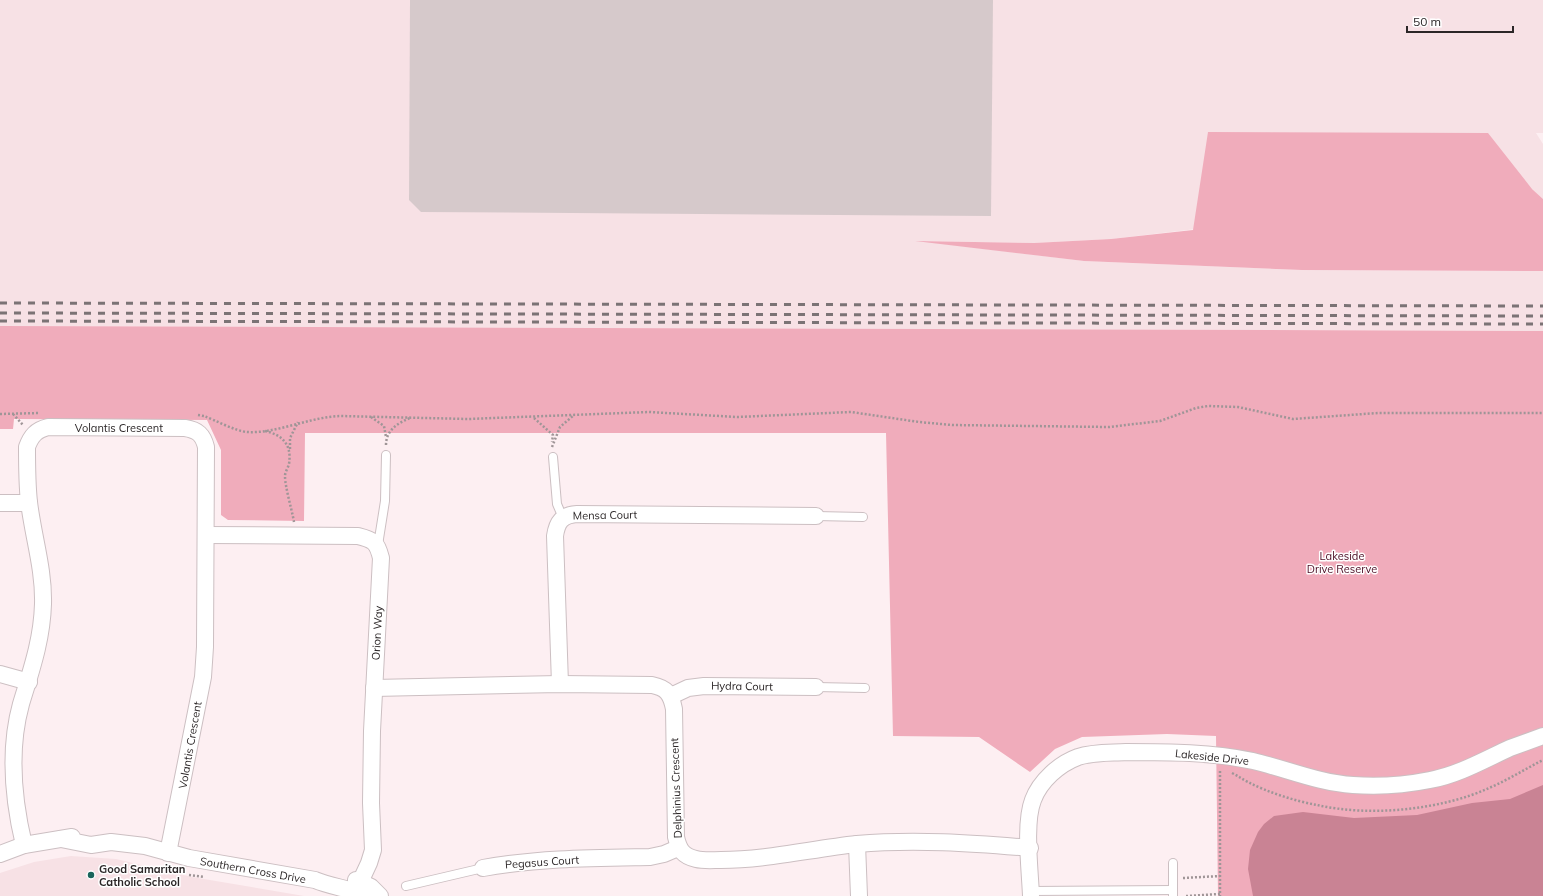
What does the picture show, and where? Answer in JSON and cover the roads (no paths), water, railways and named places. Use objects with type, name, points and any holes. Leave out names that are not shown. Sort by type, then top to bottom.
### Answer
[{"type":"street","name":"Volantis Crescent","points":[[24,845],[17,819],[13,788],[14,741],[21,705],[29,682],[40,637],[43,604],[42,578],[29,503],[27,448],[34,434],[41,429],[170,428],[195,430],[204,438],[206,447],[206,639],[203,678],[168,853]]},
{"type":"street","points":[[0,503],[29,503]]},
{"type":"street","name":"Mensa Court","points":[[560,684],[555,536],[557,525],[563,518],[577,514],[816,516]]},
{"type":"street","points":[[206,535],[358,536],[370,539],[378,545]]},
{"type":"street","name":"Orion Way","points":[[360,889],[373,850],[371,803],[374,688],[381,558],[378,545]]},
{"type":"street","points":[[0,674],[29,682]]},
{"type":"street","points":[[374,688],[560,684],[652,685],[663,688],[671,696]]},
{"type":"street","name":"Hydra Court","points":[[671,696],[688,688],[704,686],[816,687]]},
{"type":"street","name":"Delphinius Crescent","points":[[671,696],[674,709],[676,837],[678,848],[686,856],[698,860],[738,860],[857,844],[908,841],[969,842],[1030,848]]},
{"type":"street","name":"Lakeside Drive","points":[[1031,894],[1030,815],[1033,800],[1041,786],[1064,764],[1079,757],[1096,753],[1165,752],[1214,755],[1253,761],[1327,781],[1352,785],[1392,785],[1431,780],[1468,768],[1543,736]]},
{"type":"street","name":"Southern Cross Drive","points":[[0,854],[24,845],[61,839],[91,845],[111,842],[145,846],[188,858],[315,880],[329,886],[360,889],[371,887],[380,896]]},
{"type":"street","points":[[857,844],[859,896]]},
{"type":"street","name":"Pegasus Court","points":[[483,868],[515,862],[551,859],[650,857],[664,854],[678,848]]},
{"type":"lane","points":[[378,545],[384,507],[386,455]]},
{"type":"lane","points":[[553,457],[557,504],[563,518]]},
{"type":"lane","points":[[816,516],[862,517]]},
{"type":"lane","points":[[816,687],[865,688]]},
{"type":"lane","points":[[1031,894],[1173,893],[1173,863]]},
{"type":"lane","name":"Pegasus Court","points":[[406,886],[483,868]]},
{"type":"railway","points":[[0,303],[1543,306]]},
{"type":"railway","points":[[0,313],[1543,316]]},
{"type":"railway","points":[[0,321],[1543,324]]},
{"type":"place","name":"Good Samaritan Catholic School","points":[[91,875]]},
{"type":"park label","name":"Lakeside Drive Reserve","points":[[1342,562]]}]
